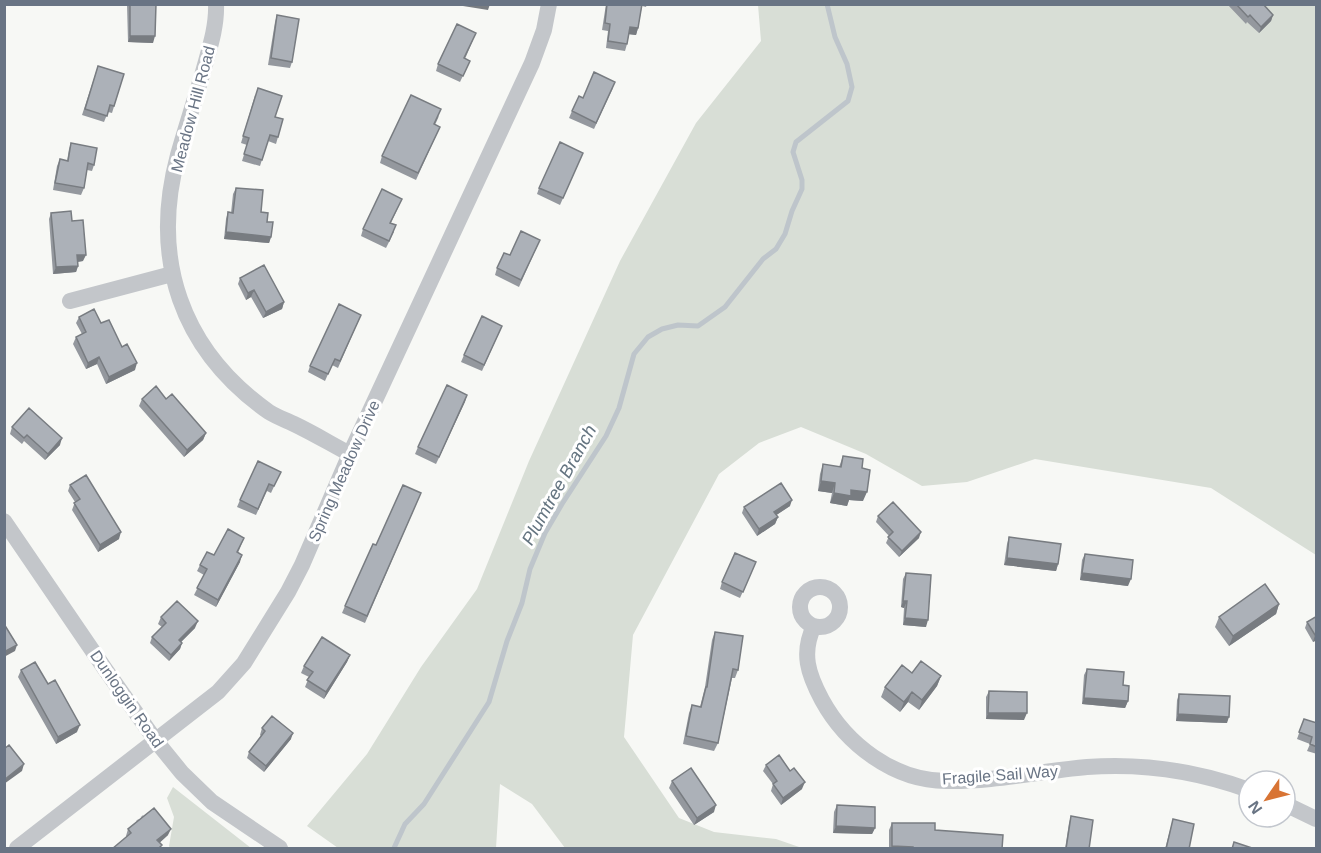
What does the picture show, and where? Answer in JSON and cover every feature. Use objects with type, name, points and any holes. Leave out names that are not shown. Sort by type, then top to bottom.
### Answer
[{"type":"street","name":"Meadow Hill Road","points":[[216,4],[212,39],[178,157],[172,192],[168,232],[172,274],[180,303],[194,332],[214,361],[240,388],[271,413],[350,454]]},
{"type":"street","name":"Spring Meadow Drive","points":[[17,849],[218,692],[244,663],[269,625],[297,575],[350,454],[532,63],[544,30],[549,4]]},
{"type":"street","points":[[70,301],[172,274]]},
{"type":"street","name":"Dunloggin Road","points":[[4,521],[105,669],[156,741],[182,773],[212,802],[280,849]]},
{"type":"street","name":"Fragile Sail Way","points":[[814,626],[807,641],[806,656],[814,686],[826,708],[860,747],[884,764],[913,776],[944,781],[1088,767],[1134,767],[1181,771],[1237,786]]},
{"type":"street","points":[[1297,810],[1317,819]]},
{"type":"path","points":[[136,823],[144,816]]},
{"type":"shaded area","points":[[758,5],[1316,5],[1316,555],[1211,488],[1035,459],[967,482],[922,486],[866,454],[801,427],[759,443],[719,474],[633,635],[624,737],[679,818],[714,832],[776,839],[802,848],[565,848],[532,804],[500,784],[496,848],[338,848],[307,826],[367,754],[421,667],[477,589],[529,461],[620,261],[696,123],[761,41]]},
{"type":"shaded area","points":[[173,787],[251,848],[170,848],[174,817],[167,798]]},
{"type":"building","points":[[130,4],[156,4],[155,36],[130,36]]},
{"type":"building","points":[[607,4],[642,4],[638,28],[630,27],[627,44],[608,41],[610,24],[605,23]]},
{"type":"building","points":[[1236,4],[1263,4],[1273,15],[1261,27]]},
{"type":"building","points":[[277,15],[299,19],[292,62],[271,58]]},
{"type":"building","points":[[457,24],[476,33],[464,58],[470,61],[463,76],[438,64]]},
{"type":"building","points":[[98,66],[124,74],[114,106],[110,105],[107,116],[85,109]]},
{"type":"building","points":[[594,72],[615,82],[596,123],[572,111],[579,96],[583,98]]},
{"type":"building","points":[[258,88],[282,96],[275,117],[283,119],[278,137],[270,135],[262,160],[244,154],[249,138],[243,136]]},
{"type":"building","points":[[411,95],[441,109],[434,124],[440,127],[418,173],[382,156]]},
{"type":"building","points":[[560,142],[583,153],[563,198],[539,188]]},
{"type":"building","points":[[71,143],[97,148],[94,165],[88,163],[84,188],[55,183],[60,159],[68,161]]},
{"type":"building","points":[[236,188],[263,190],[261,212],[268,213],[267,222],[273,222],[271,237],[226,232],[228,212],[233,213]]},
{"type":"building","points":[[382,189],[402,199],[390,223],[396,225],[389,241],[363,229]]},
{"type":"building","points":[[71,211],[72,221],[83,220],[86,255],[77,255],[78,266],[56,267],[51,213]]},
{"type":"building","points":[[521,231],[540,240],[521,280],[497,268],[504,253],[510,255]]},
{"type":"building","points":[[264,265],[284,302],[266,312],[254,290],[248,293],[240,278]]},
{"type":"building","points":[[339,304],[361,315],[340,361],[335,359],[328,374],[310,366]]},
{"type":"building","points":[[94,309],[101,323],[109,320],[122,347],[127,344],[137,363],[109,377],[99,357],[88,363],[76,337],[86,332],[79,317]]},
{"type":"building","points":[[482,316],[502,326],[484,365],[464,355]]},
{"type":"building","points":[[447,385],[467,395],[439,457],[418,447]]},
{"type":"building","points":[[156,386],[166,399],[172,394],[206,433],[187,450],[142,399]]},
{"type":"building","points":[[29,408],[62,438],[48,454],[27,435],[24,438],[12,427]]},
{"type":"building","points":[[843,456],[863,459],[862,468],[870,470],[867,492],[851,490],[851,496],[834,493],[835,483],[821,481],[823,464],[841,467]]},
{"type":"building","points":[[258,461],[281,472],[274,486],[269,484],[258,509],[240,500]]},
{"type":"building","points":[[86,475],[121,532],[100,545],[74,503],[80,499],[70,485]]},
{"type":"building","points":[[781,483],[792,500],[774,512],[778,517],[759,529],[744,507]]},
{"type":"building","points":[[403,485],[421,493],[367,616],[345,606]]},
{"type":"building","points":[[893,502],[921,532],[902,551],[888,537],[893,532],[878,516]]},
{"type":"building","points":[[228,529],[244,538],[237,552],[242,555],[218,600],[197,588],[207,569],[200,565],[207,552],[214,555]]},
{"type":"building","points":[[1009,537],[1061,544],[1058,564],[1007,558]]},
{"type":"building","points":[[735,553],[756,562],[743,592],[722,582]]},
{"type":"building","points":[[1085,554],[1133,560],[1131,579],[1082,573]]},
{"type":"building","points":[[906,573],[931,575],[928,620],[905,618],[907,601],[903,601]]},
{"type":"building","points":[[1265,584],[1279,604],[1233,636],[1219,617]]},
{"type":"building","points":[[177,601],[198,621],[179,640],[182,643],[171,655],[152,637],[166,623],[161,617]]},
{"type":"building","points":[[1317,616],[1317,635],[1315,635],[1307,622]]},
{"type":"building","points":[[4,624],[17,645],[4,652]]},
{"type":"building","points":[[715,632],[743,636],[738,670],[733,669],[718,743],[686,736],[692,705],[701,707],[707,687]]},
{"type":"building","points":[[322,637],[350,655],[326,692],[307,680],[313,672],[304,666]]},
{"type":"building","points":[[921,661],[941,676],[922,700],[912,692],[904,702],[885,687],[902,665],[912,673]]},
{"type":"building","points":[[35,662],[48,684],[55,680],[80,725],[58,737],[21,670]]},
{"type":"building","points":[[1087,669],[1124,672],[1123,685],[1129,686],[1128,701],[1084,698]]},
{"type":"building","points":[[989,691],[1027,692],[1027,713],[988,713]]},
{"type":"building","points":[[1179,694],[1230,696],[1229,717],[1178,714]]},
{"type":"building","points":[[272,716],[293,733],[266,766],[249,752],[265,731],[262,728]]},
{"type":"building","points":[[1304,719],[1317,723],[1317,747],[1310,744],[1312,737],[1299,732]]},
{"type":"building","points":[[9,745],[24,764],[4,780],[4,749]]},
{"type":"building","points":[[779,755],[790,771],[794,768],[805,782],[783,798],[773,784],[777,781],[766,765]]},
{"type":"building","points":[[691,768],[716,805],[697,818],[672,781]]},
{"type":"building","points":[[837,805],[875,807],[875,828],[836,826]]},
{"type":"building","points":[[154,808],[171,829],[157,840],[162,845],[158,849],[112,849],[131,833],[128,829]]},
{"type":"building","points":[[1071,816],[1093,820],[1089,849],[1066,849]]},
{"type":"building","points":[[1173,819],[1194,824],[1189,849],[1166,849]]},
{"type":"building","points":[[892,823],[935,823],[935,830],[1003,835],[1002,849],[913,849],[913,847],[892,846]]},
{"type":"building","points":[[1234,842],[1255,849],[1232,849]]},
{"type":"waterway","name":"Plumtree Branch","points":[[394,848],[405,824],[424,804],[489,702],[507,641],[522,603],[530,569],[545,533],[606,436],[619,408],[634,354],[648,337],[662,329],[678,325],[698,326],[725,307],[763,259],[776,249],[785,234],[802,189],[802,180],[793,152],[796,142],[848,101],[852,87],[847,64],[835,37],[827,4]]}]
